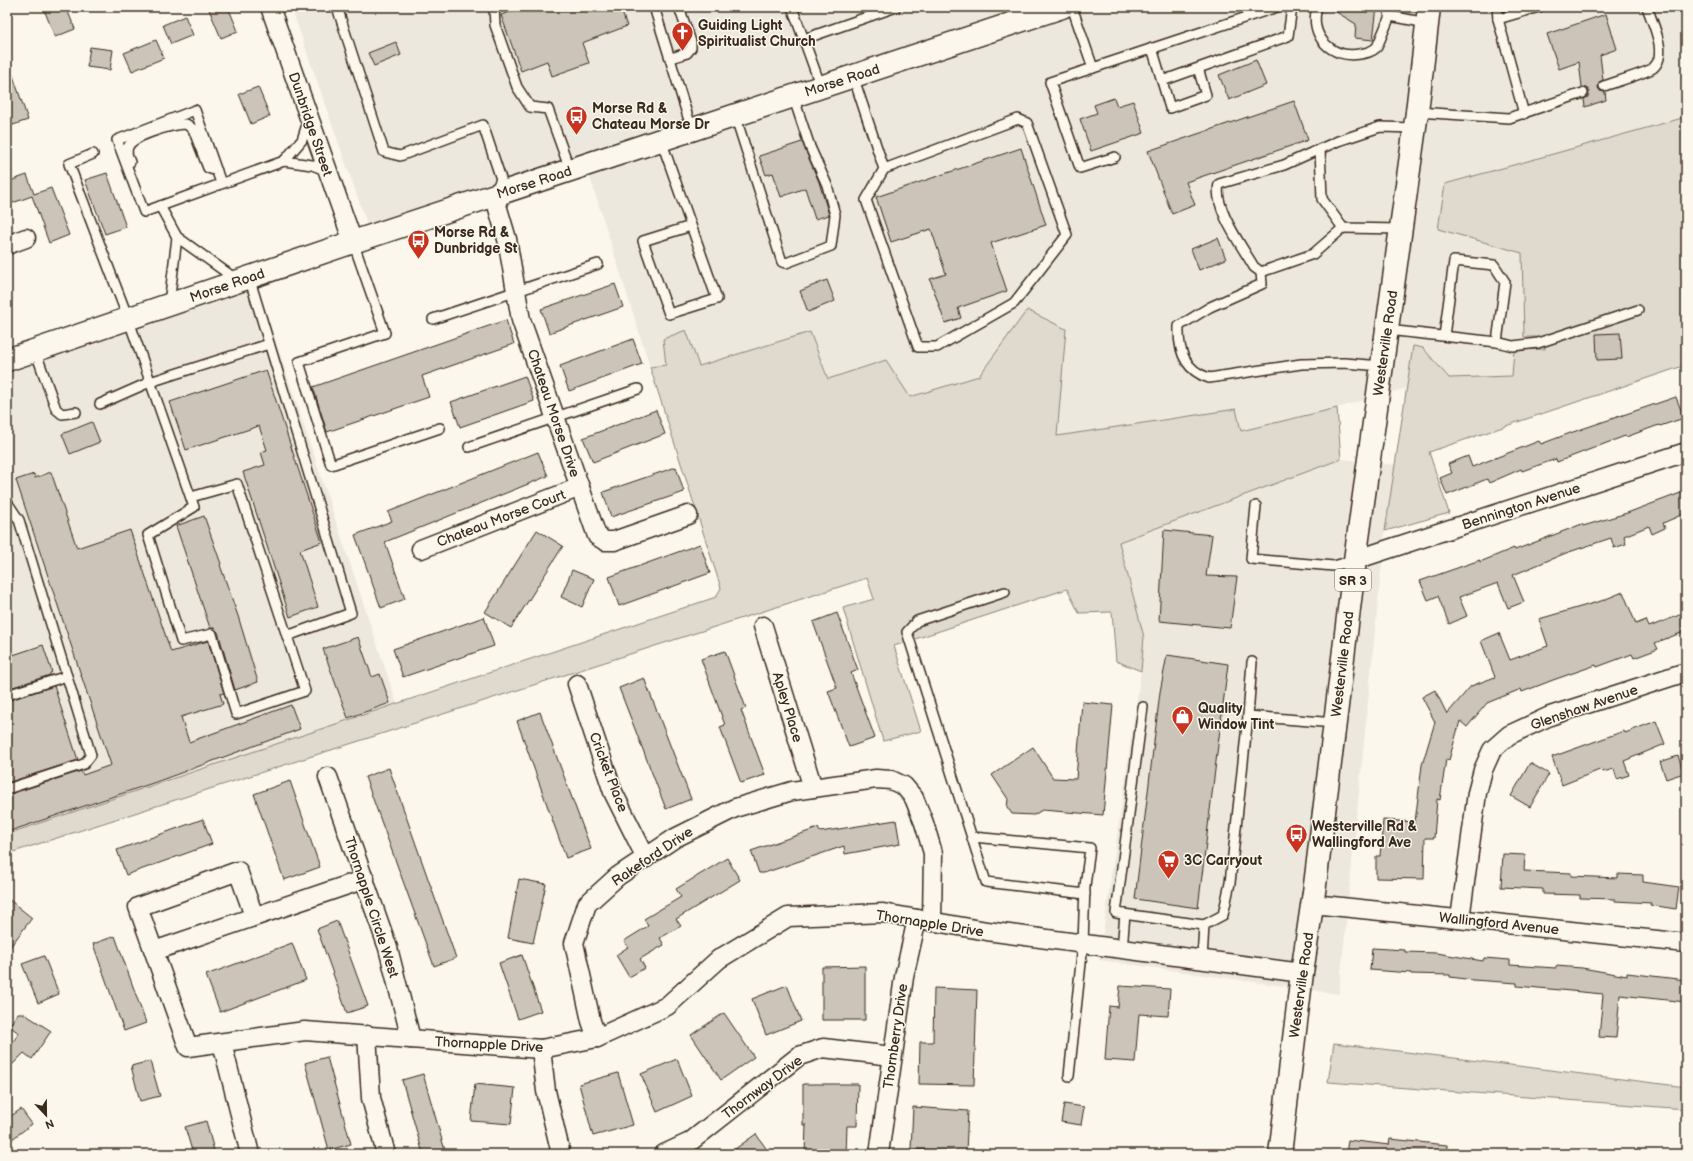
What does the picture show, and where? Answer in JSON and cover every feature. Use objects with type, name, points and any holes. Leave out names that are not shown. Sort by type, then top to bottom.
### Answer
[{"type":"main road","name":"Morse Road","points":[[7,360],[353,242],[821,87],[1019,14],[1062,7]]},
{"type":"main road","name":"Westerville Road","points":[[1280,1154],[1302,973],[1313,904],[1355,560],[1416,120],[1428,15]]},
{"type":"street","name":"Dunbridge Street","points":[[270,7],[353,242]]},
{"type":"street","name":"Chateau Morse Drive","points":[[494,195],[507,239],[522,320],[597,536],[604,541],[614,541],[688,515]]},
{"type":"street","points":[[7,245],[26,238]]},
{"type":"street","name":"Bennington Avenue","points":[[1355,560],[1686,452]]},
{"type":"street","name":"Chateau Morse Court","points":[[421,549],[580,487]]},
{"type":"street","name":"Apley Place","points":[[763,626],[813,788]]},
{"type":"street","name":"Glenshaw Avenue","points":[[1460,919],[1477,793],[1483,770],[1492,750],[1509,735],[1550,716],[1686,672]]},
{"type":"street","name":"Cricket Place","points":[[577,684],[613,792],[646,858]]},
{"type":"street","name":"Thornapple Circle West","points":[[328,777],[388,948],[411,1039]]},
{"type":"street","name":"Rakeford Drive","points":[[597,1038],[591,1021],[574,943],[587,904],[618,876],[675,838],[735,808],[792,791],[876,779],[891,780],[904,786],[914,798],[924,823],[933,853],[925,921]]},
{"type":"street","points":[[254,916],[238,872],[138,906],[154,951],[365,879]]},
{"type":"street","name":"Wallingford Avenue","points":[[1313,904],[1686,943]]},
{"type":"street","name":"Thornapple Drive","points":[[154,951],[188,1048],[305,1031],[541,1049],[597,1038],[667,1006],[719,959],[788,917],[883,913],[987,932],[1302,973]]},
{"type":"street","name":"Thornberry Drive","points":[[879,1154],[904,977],[925,921]]},
{"type":"street","points":[[366,1035],[371,1098],[386,1154]]},
{"type":"street","points":[[222,1043],[250,1154]]},
{"type":"street","name":"Thornway Drive","points":[[664,1154],[690,1142],[798,1056],[823,1048],[892,1056]]},
{"type":"street","points":[[541,1049],[546,1091],[561,1154]]},
{"type":"lane","points":[[337,7],[384,152],[400,156],[483,125],[501,179],[494,195]]},
{"type":"lane","points":[[494,7],[495,25],[517,87],[530,107],[548,109],[570,170]]},
{"type":"lane","points":[[654,7],[692,130]]},
{"type":"lane","points":[[671,58],[687,53],[691,48],[691,42],[679,7]]},
{"type":"lane","points":[[792,7],[821,87]]},
{"type":"lane","points":[[804,39],[896,7]]},
{"type":"lane","points":[[1072,7],[1093,68]]},
{"type":"lane","points":[[1115,157],[1080,168],[1050,82],[1277,7]]},
{"type":"lane","points":[[1162,81],[1288,36],[1292,7]]},
{"type":"lane","points":[[1317,7],[1315,26],[1320,37],[1329,47],[1344,55],[1353,55],[1373,51],[1377,47],[1389,11],[1428,15]]},
{"type":"lane","points":[[1497,7],[1498,19],[1524,114]]},
{"type":"lane","points":[[1498,19],[1539,7]]},
{"type":"lane","points":[[1604,86],[1653,68],[1659,59],[1660,46],[1647,7]]},
{"type":"lane","points":[[1152,48],[1170,108],[1206,95],[1198,68]]},
{"type":"lane","points":[[853,76],[884,169],[866,200],[918,347],[937,347],[1014,304],[1067,235],[1027,123],[1018,119],[884,169]]},
{"type":"lane","points":[[1382,366],[1344,363],[1301,364],[1209,378],[1196,372],[1185,359],[1179,345],[1179,326],[1210,307],[1262,284],[1261,272],[1254,267],[1226,218],[1218,196],[1219,184],[1284,165],[1338,141],[1380,127],[1416,120],[1509,118],[1583,93]]},
{"type":"lane","points":[[735,116],[782,262],[786,263],[831,246],[835,215],[827,185],[810,147],[793,96]]},
{"type":"lane","points":[[142,209],[116,140],[195,110],[221,183]]},
{"type":"lane","points":[[284,161],[302,140],[309,118]]},
{"type":"lane","points":[[142,209],[142,195],[128,156],[128,147],[133,140],[178,124],[186,124],[193,129],[208,168],[217,171]]},
{"type":"lane","points":[[661,140],[717,299],[669,314],[643,241],[691,226]]},
{"type":"lane","points":[[1320,149],[1322,199],[1343,228]]},
{"type":"lane","points":[[93,154],[69,164],[128,318],[190,497],[194,507],[148,535],[181,641],[212,634],[236,714],[305,691],[237,484],[190,497]]},
{"type":"lane","points":[[142,209],[160,206],[284,161],[312,165],[328,171]]},
{"type":"lane","points":[[160,206],[177,237],[243,279],[269,344],[351,613],[287,636]]},
{"type":"lane","points":[[1261,272],[1313,254],[1343,228],[1401,229]]},
{"type":"lane","points":[[169,304],[177,237]]},
{"type":"lane","points":[[353,242],[385,333],[298,362],[331,465],[440,428]]},
{"type":"lane","points":[[1444,336],[1454,261],[1494,265],[1505,282],[1497,342]]},
{"type":"lane","points":[[433,319],[598,264]]},
{"type":"lane","points":[[1387,330],[1497,342],[1513,346],[1538,343],[1638,310]]},
{"type":"lane","points":[[100,404],[150,382],[269,344]]},
{"type":"lane","points":[[35,350],[56,409],[62,414],[76,412]]},
{"type":"lane","points":[[469,447],[638,389]]},
{"type":"lane","points":[[7,502],[19,520],[91,756],[84,764],[7,789]]},
{"type":"lane","points":[[1256,506],[1252,559],[1334,566],[1355,560]]},
{"type":"lane","points":[[1005,592],[917,621],[906,632],[973,837],[986,882],[1085,894]]},
{"type":"lane","points":[[1143,707],[1116,913],[1204,925],[1223,915],[1230,883],[1248,716],[1252,662]]},
{"type":"lane","points":[[7,695],[67,676]]},
{"type":"lane","points":[[1248,716],[1335,723]]},
{"type":"lane","points":[[973,837],[1090,848],[1085,894],[1083,944],[1069,1076]]},
{"type":"lane","points":[[1122,949],[1125,914]]},
{"type":"lane","points":[[1202,960],[1204,925]]},
{"type":"shaded area","points":[[291,7],[1686,7],[1686,117],[1445,184],[1438,229],[1522,253],[1524,336],[1544,337],[1545,349],[1513,376],[1449,378],[1423,348],[1413,346],[1407,388],[1337,408],[1240,431],[1235,409],[1057,436],[1065,329],[1027,310],[979,376],[909,397],[886,360],[828,380],[810,332],[698,366],[686,330],[666,366],[650,367],[587,168],[373,241]]},
{"type":"shaded area","points":[[1686,117],[1686,365],[1429,452],[1449,513],[1385,531],[1413,346],[1423,348],[1449,378],[1512,376],[1514,350],[1545,349],[1544,337],[1524,337],[1522,253],[1438,229],[1445,184]]},
{"type":"shaded area","points":[[255,279],[397,704],[7,834],[7,361]]},
{"type":"shaded area","points":[[1027,310],[1066,329],[1057,436],[1236,409],[1241,431],[1337,408],[1341,459],[1119,542],[1144,637],[1141,671],[1116,661],[1112,612],[1079,613],[1067,589],[894,646],[921,731],[883,741],[843,608],[874,599],[867,578],[7,854],[7,834],[716,597],[721,588],[650,367],[666,365],[663,339],[686,330],[699,366],[810,332],[828,379],[886,360],[910,397],[979,376]]},
{"type":"shaded area","points":[[1341,459],[1395,465],[1385,531],[1339,994],[1099,960],[1141,671],[1144,637],[1119,542]]},
{"type":"shaded area","points":[[1334,1043],[1686,1087],[1686,1109],[1328,1082]]},
{"type":"building","points":[[43,7],[66,7],[75,29],[55,37]]},
{"type":"building","points":[[208,7],[228,7],[238,31],[221,38]]},
{"type":"building","points":[[524,7],[620,7],[627,26],[582,43],[589,63],[552,76],[547,61],[521,71],[501,15]]},
{"type":"building","points":[[1328,7],[1377,7],[1373,40],[1355,38],[1356,24]]},
{"type":"building","points":[[1606,14],[1617,49],[1600,55],[1603,80],[1599,82],[1598,88],[1600,91],[1605,92],[1606,100],[1585,107],[1584,99],[1588,97],[1589,91],[1587,88],[1582,87],[1579,62],[1559,69],[1547,34]]},
{"type":"building","points":[[185,16],[193,35],[171,44],[163,25]]},
{"type":"building","points":[[156,40],[164,58],[132,71],[124,53]]},
{"type":"building","points":[[396,42],[401,55],[374,66],[368,53]]},
{"type":"building","points":[[90,47],[113,50],[110,70],[87,67]]},
{"type":"building","points":[[1256,60],[1266,85],[1229,100],[1219,75]]},
{"type":"building","points":[[9,64],[28,120],[7,127],[7,65]]},
{"type":"building","points":[[258,87],[270,116],[251,124],[239,94]]},
{"type":"building","points":[[1114,98],[1117,106],[1133,101],[1144,133],[1091,151],[1080,119],[1097,113],[1094,105]]},
{"type":"building","points":[[1294,101],[1308,140],[1186,182],[1195,205],[1172,214],[1148,151]]},
{"type":"building","points":[[802,142],[819,182],[829,215],[815,219],[805,188],[781,197],[773,173],[766,175],[759,156]]},
{"type":"building","points":[[1021,148],[1046,225],[991,243],[1007,291],[958,308],[961,318],[945,323],[930,279],[946,274],[931,229],[891,242],[876,197]]},
{"type":"building","points":[[107,173],[126,227],[105,234],[85,180]]},
{"type":"building","points":[[27,175],[34,194],[51,188],[69,235],[49,243],[32,196],[7,205],[7,182]]},
{"type":"building","points":[[1218,238],[1226,259],[1199,270],[1191,249]]},
{"type":"building","points":[[827,280],[835,301],[808,312],[800,291]]},
{"type":"building","points":[[615,284],[623,307],[549,333],[541,309]]},
{"type":"building","points":[[506,320],[514,344],[422,376],[429,397],[327,432],[313,387]]},
{"type":"building","points":[[1620,333],[1622,359],[1597,360],[1596,334]]},
{"type":"building","points":[[633,339],[642,364],[569,391],[560,366]]},
{"type":"building","points":[[266,370],[322,542],[300,550],[318,607],[290,617],[243,472],[265,465],[261,452],[267,450],[259,426],[186,450],[170,402]]},
{"type":"building","points":[[525,376],[534,401],[460,427],[451,402]]},
{"type":"building","points":[[1676,397],[1684,418],[1626,437],[1625,436],[1557,462],[1556,459],[1522,471],[1521,469],[1489,483],[1487,479],[1447,495],[1440,478],[1452,473],[1448,464],[1468,456],[1472,467],[1539,441],[1541,444]]},
{"type":"building","points":[[656,410],[665,434],[593,462],[583,438]]},
{"type":"building","points":[[92,422],[100,442],[70,454],[62,434]]},
{"type":"building","points":[[538,452],[548,476],[385,542],[405,599],[381,608],[355,535],[392,521],[388,512]]},
{"type":"building","points":[[676,467],[684,492],[611,517],[603,492]]},
{"type":"building","points":[[51,472],[77,548],[130,530],[171,652],[208,641],[224,693],[220,694],[223,704],[181,717],[189,742],[291,705],[300,729],[156,782],[10,831],[7,824],[7,795],[81,771],[83,775],[111,765],[16,480],[34,474],[35,478]]},
{"type":"building","points":[[1686,491],[1686,513],[1663,523],[1665,528],[1652,534],[1649,526],[1624,536],[1626,544],[1614,548],[1611,538],[1566,553],[1513,575],[1524,602],[1508,608],[1498,583],[1459,597],[1467,616],[1449,624],[1438,596],[1428,600],[1420,581],[1480,560],[1480,562],[1514,548],[1515,550],[1582,524],[1583,526],[1627,513]]},
{"type":"building","points":[[204,516],[238,616],[258,682],[235,690],[218,632],[214,628],[210,628],[176,526]]},
{"type":"building","points":[[537,530],[563,546],[511,628],[485,612]]},
{"type":"building","points":[[1164,530],[1212,535],[1206,576],[1237,577],[1230,628],[1159,621]]},
{"type":"building","points":[[700,544],[710,573],[619,606],[609,577]]},
{"type":"building","points":[[572,570],[594,579],[582,607],[561,597]]},
{"type":"building","points":[[1623,592],[1636,624],[1646,620],[1649,627],[1682,614],[1686,623],[1686,631],[1655,643],[1658,649],[1634,658],[1632,654],[1597,667],[1596,665],[1522,692],[1521,689],[1487,703],[1467,727],[1460,721],[1449,760],[1446,759],[1440,800],[1437,799],[1434,838],[1425,838],[1424,879],[1376,878],[1376,856],[1380,856],[1383,820],[1415,822],[1422,765],[1435,722],[1422,697],[1435,690],[1447,714],[1471,686],[1495,677],[1481,641],[1499,633],[1510,660],[1548,646],[1539,619],[1601,601]]},
{"type":"building","points":[[837,613],[858,670],[851,673],[875,738],[849,747],[828,691],[837,688],[813,622]]},
{"type":"building","points":[[484,617],[494,646],[403,677],[393,649]]},
{"type":"building","points":[[358,637],[372,677],[380,674],[390,703],[348,718],[323,649]]},
{"type":"building","points":[[43,645],[52,672],[50,675],[7,689],[7,657]]},
{"type":"building","points":[[725,651],[746,708],[741,710],[765,775],[741,783],[720,727],[725,725],[701,659]]},
{"type":"building","points":[[1167,655],[1228,664],[1198,908],[1135,899],[1160,692]]},
{"type":"building","points":[[644,678],[691,799],[666,809],[619,688]]},
{"type":"building","points":[[54,686],[78,760],[7,783],[7,701]]},
{"type":"building","points":[[1082,702],[1113,705],[1103,815],[1042,810],[1034,815],[1012,814],[1007,807],[1008,799],[992,775],[1033,747],[1053,778],[1076,779]]},
{"type":"building","points":[[540,712],[591,849],[566,858],[517,721]]},
{"type":"building","points":[[1656,721],[1665,744],[1624,761],[1629,775],[1617,779],[1614,769],[1603,772],[1602,769],[1562,785],[1552,757]]},
{"type":"building","points":[[1678,756],[1684,773],[1666,779],[1660,762]]},
{"type":"building","points":[[1530,763],[1549,774],[1530,807],[1511,796]]},
{"type":"building","points":[[389,768],[456,958],[434,966],[365,777]]},
{"type":"building","points":[[290,781],[320,867],[284,880],[254,794]]},
{"type":"building","points":[[203,819],[212,844],[126,875],[117,850]]},
{"type":"building","points":[[896,820],[900,844],[845,854],[844,846],[764,873],[759,873],[751,851],[818,828],[820,832]]},
{"type":"building","points":[[1503,854],[1525,855],[1524,871],[1571,873],[1571,876],[1617,878],[1617,874],[1643,875],[1643,882],[1679,887],[1676,909],[1650,905],[1651,903],[1615,901],[1615,899],[1580,898],[1580,895],[1543,894],[1543,889],[1501,887]]},
{"type":"building","points":[[727,858],[740,880],[676,919],[681,926],[660,938],[664,945],[640,959],[645,968],[629,977],[616,955],[628,947],[624,941],[648,926],[644,919],[681,897],[676,889]]},
{"type":"building","points":[[519,879],[546,884],[533,943],[508,938]]},
{"type":"building","points":[[7,898],[32,918],[7,951]]},
{"type":"building","points":[[337,921],[368,1006],[347,1013],[317,929]]},
{"type":"building","points":[[115,936],[146,1023],[124,1031],[93,944]]},
{"type":"building","points":[[292,943],[306,980],[220,1012],[206,975]]},
{"type":"building","points":[[1372,948],[1405,950],[1405,952],[1437,953],[1483,961],[1484,958],[1510,960],[1510,965],[1582,968],[1627,976],[1627,973],[1686,980],[1686,1002],[1620,995],[1616,1038],[1599,1037],[1603,994],[1517,986],[1517,983],[1473,980],[1450,977],[1450,975],[1411,974],[1370,970]]},
{"type":"building","points":[[522,955],[541,1011],[518,1019],[499,963]]},
{"type":"building","points":[[44,956],[59,994],[38,1003],[22,964]]},
{"type":"building","points":[[865,966],[865,1020],[822,1020],[822,967]]},
{"type":"building","points":[[787,985],[801,1021],[766,1035],[752,999]]},
{"type":"building","points":[[1120,986],[1170,989],[1168,1016],[1139,1014],[1135,1062],[1105,1060],[1109,1006],[1118,1007]]},
{"type":"building","points":[[934,988],[977,990],[974,1085],[919,1084],[920,1042],[933,1042]]},
{"type":"building","points":[[18,1013],[23,1013],[51,1031],[32,1059],[24,1053],[7,1070],[7,1051],[19,1033],[9,1026]]},
{"type":"building","points":[[724,1013],[754,1057],[721,1080],[691,1035]]},
{"type":"building","points":[[327,1057],[351,1144],[329,1150],[305,1063]]},
{"type":"building","points":[[677,1059],[692,1096],[657,1112],[641,1074]]},
{"type":"building","points":[[150,1061],[160,1096],[140,1101],[131,1066]]},
{"type":"building","points":[[618,1073],[633,1125],[593,1136],[579,1084]]},
{"type":"building","points":[[423,1074],[446,1154],[423,1154],[402,1080]]},
{"type":"building","points":[[475,1084],[515,1088],[511,1124],[471,1121]]},
{"type":"building","points":[[803,1084],[858,1084],[857,1126],[847,1126],[846,1154],[805,1154],[806,1125],[803,1125]]},
{"type":"building","points":[[1064,1104],[1084,1107],[1081,1125],[1061,1122]]},
{"type":"building","points":[[913,1107],[968,1111],[966,1152],[911,1149]]},
{"type":"building","points":[[21,1109],[32,1124],[7,1143],[7,1119]]},
{"type":"building","points":[[206,1121],[215,1154],[193,1154],[185,1127]]},
{"type":"building","points":[[756,1134],[770,1154],[728,1154]]},
{"type":"building","points":[[1390,1139],[1447,1145],[1447,1154],[1346,1154],[1348,1140],[1389,1145]]},
{"type":"place","name":"Guiding Light Spiritualist Church","points":[[683,52]]},
{"type":"place","name":"Morse Rd & Chateau Morse Dr","points":[[576,136]]},
{"type":"place","name":"Morse Rd & Dunbridge St","points":[[418,260]]},
{"type":"place","name":"Quality Window Tint","points":[[1183,736]]},
{"type":"place","name":"Westerville Rd & Wallingford Ave","points":[[1296,854]]},
{"type":"place","name":"3C Carryout","points":[[1169,880]]}]
